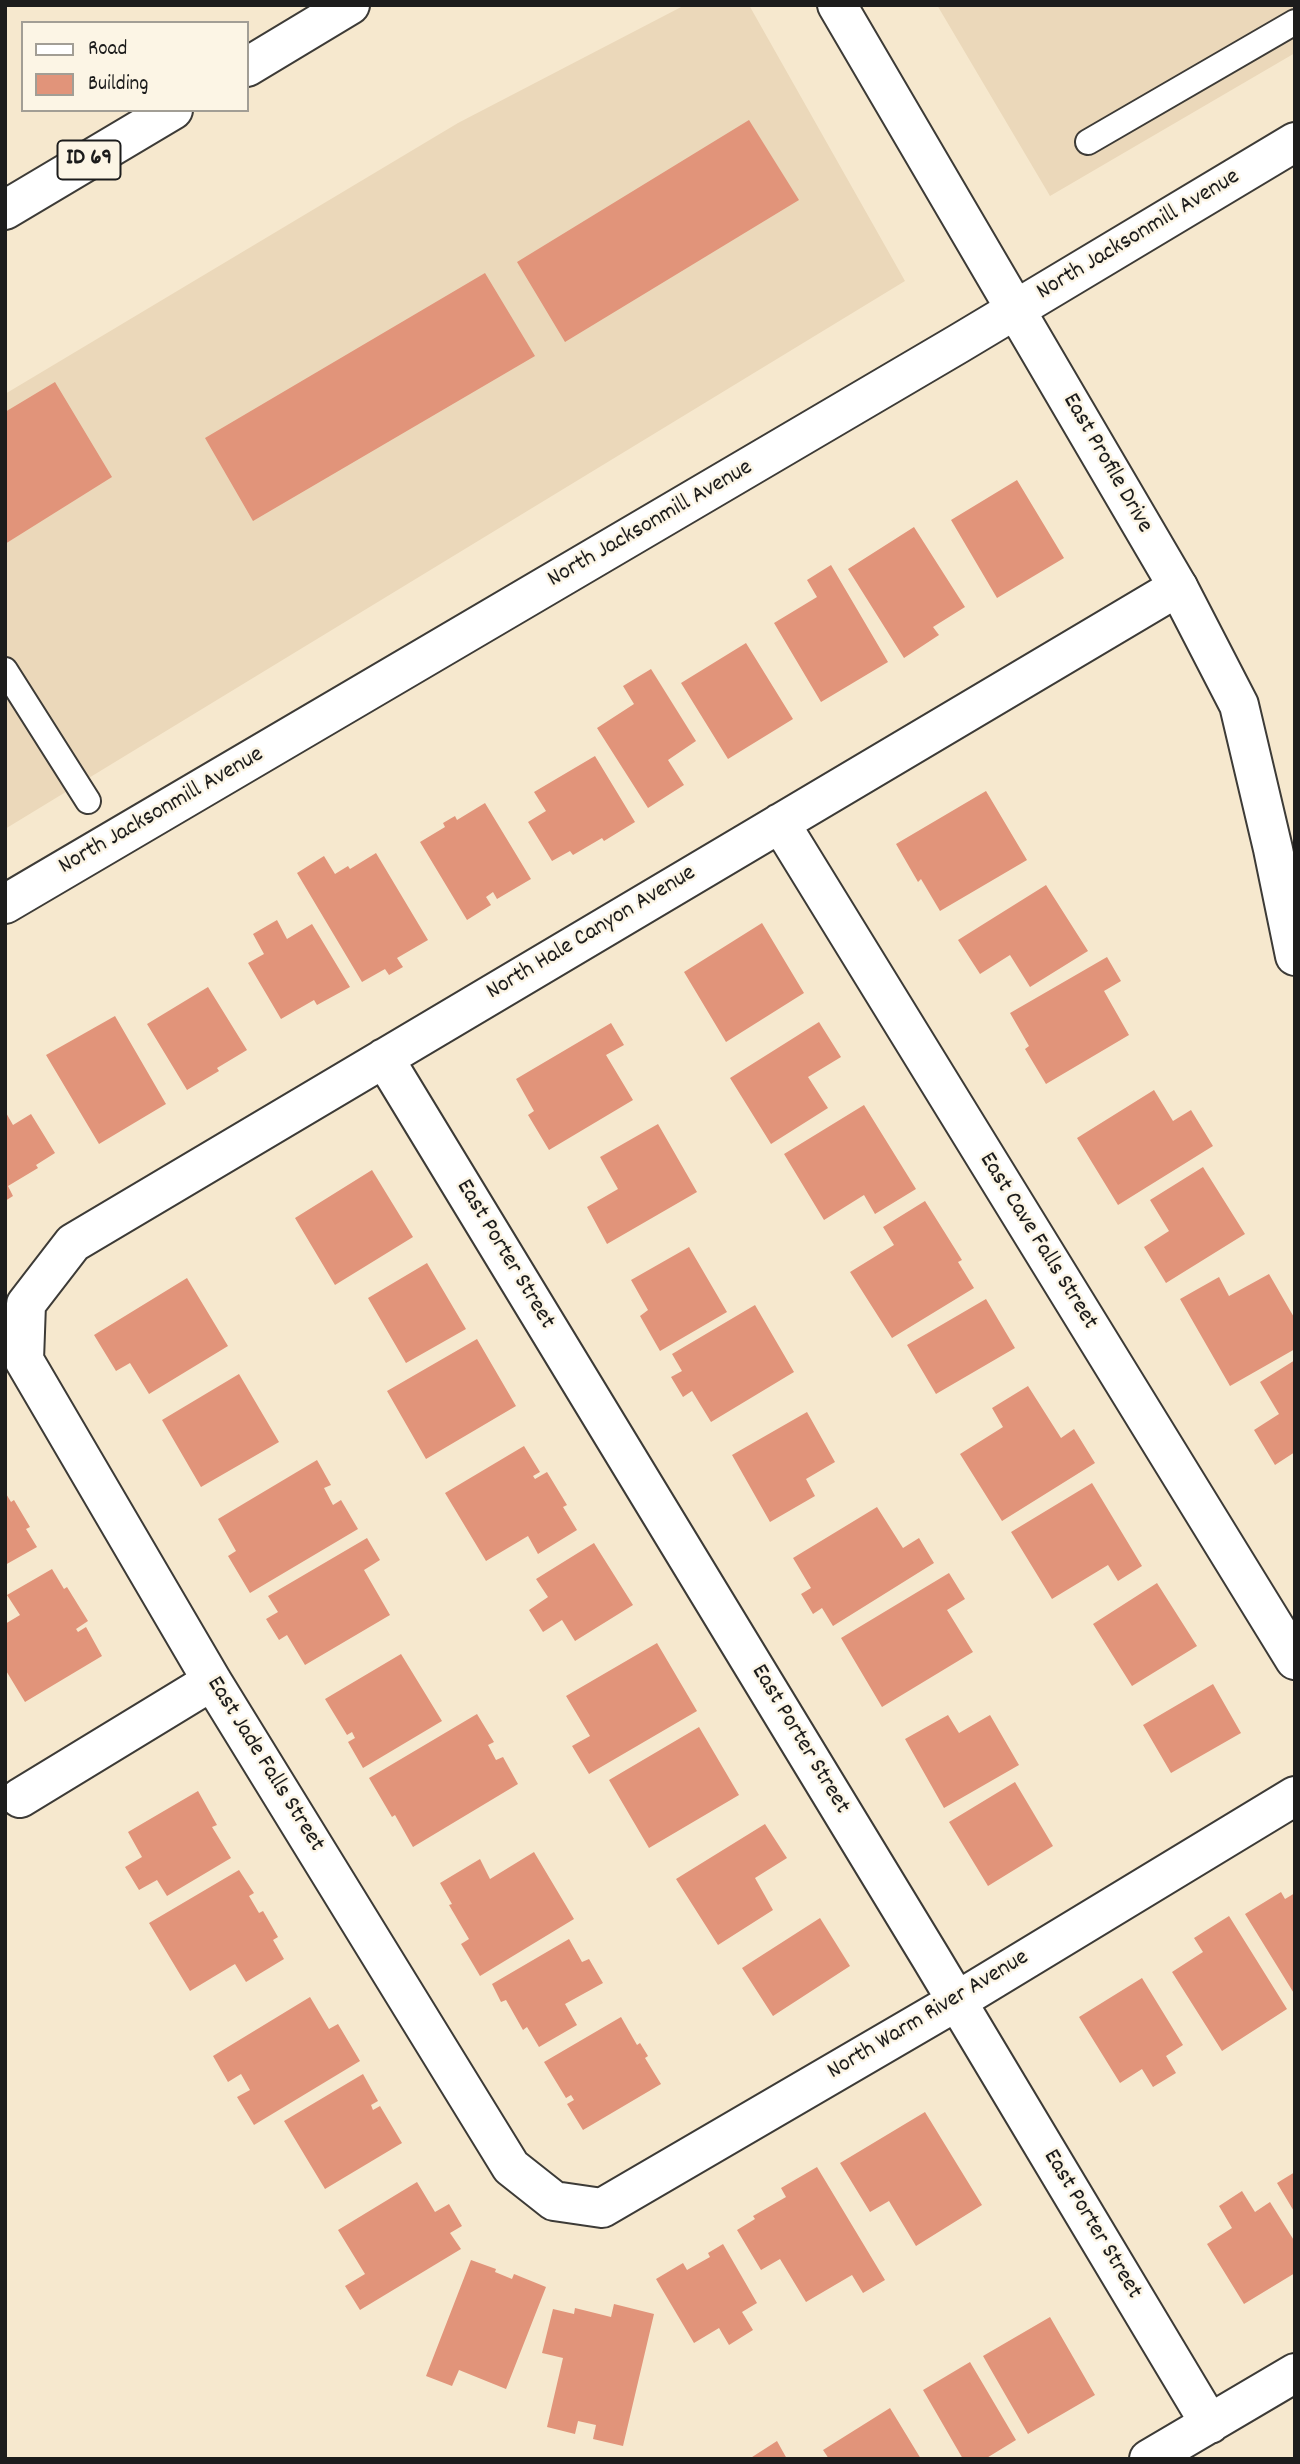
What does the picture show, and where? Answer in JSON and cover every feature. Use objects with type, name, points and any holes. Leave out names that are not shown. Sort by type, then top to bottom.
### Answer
[{"type":"street","points":[[248,66],[350,5]]},
{"type":"street","name":"East Profile Drive","points":[[837,5],[1178,587],[1239,705],[1295,956]]},
{"type":"street","name":"ID 69","points":[[5,210],[170,112]]},
{"type":"street","name":"North Jacksonmill Avenue","points":[[5,904],[1016,310],[1295,142]]},
{"type":"street","name":"North Hale Canyon Avenue","points":[[26,1304],[73,1242],[1178,587]]},
{"type":"street","name":"East Cave Falls Street","points":[[780,823],[1295,1660]]},
{"type":"street","name":"East Porter Street","points":[[384,1058],[957,2001],[1210,2424]]},
{"type":"street","name":"East Jade Falls Street","points":[[26,1304],[24,1360],[212,1681],[511,2167],[554,2201]]},
{"type":"street","points":[[20,1798],[212,1681]]},
{"type":"street","name":"North Warm River Avenue","points":[[554,2201],[602,2208],[957,2001],[1295,1796]]},
{"type":"street","points":[[1149,2459],[1295,2373]]},
{"type":"lane","points":[[1088,142],[1295,22]]},
{"type":"lane","points":[[5,670],[88,801]]},
{"type":"shaded area","points":[[685,5],[749,5],[905,281],[5,829],[5,394],[458,123]]},
{"type":"shaded area","points":[[937,5],[1295,5],[1295,53],[1050,196]]},
{"type":"building","points":[[749,120],[799,200],[565,342],[517,262]]},
{"type":"building","points":[[485,273],[535,356],[253,521],[205,438]]},
{"type":"building","points":[[55,382],[112,477],[5,544],[5,412]]},
{"type":"building","points":[[1017,480],[1064,558],[997,598],[951,520]]},
{"type":"building","points":[[914,527],[965,607],[933,627],[939,635],[904,658],[848,569]]},
{"type":"building","points":[[831,565],[888,662],[821,702],[774,623],[817,597],[807,580]]},
{"type":"building","points":[[746,643],[793,719],[728,759],[681,683]]},
{"type":"building","points":[[651,669],[696,741],[668,760],[684,785],[648,808],[597,728],[634,704],[623,686]]},
{"type":"building","points":[[595,756],[635,822],[604,841],[602,838],[573,855],[570,851],[552,861],[528,822],[546,811],[534,792]]},
{"type":"building","points":[[986,791],[1027,860],[940,911],[921,879],[918,882],[896,844]]},
{"type":"building","points":[[485,803],[531,879],[497,899],[493,892],[486,897],[491,905],[467,920],[420,842],[445,827],[443,823],[455,816],[457,820]]},
{"type":"building","points":[[376,853],[428,940],[397,958],[403,967],[389,975],[385,969],[362,982],[297,873],[324,856],[335,874],[348,866],[350,869]]},
{"type":"building","points":[[1046,885],[1088,951],[1030,987],[1010,955],[980,974],[958,940]]},
{"type":"building","points":[[277,920],[287,939],[312,924],[350,987],[317,1005],[314,1000],[281,1019],[248,963],[264,954],[253,934]]},
{"type":"building","points":[[762,923],[804,993],[726,1042],[684,972]]},
{"type":"building","points":[[1107,957],[1121,981],[1104,991],[1129,1035],[1046,1084],[1025,1049],[1029,1046],[1010,1013]]},
{"type":"building","points":[[208,987],[247,1050],[187,1090],[147,1024]]},
{"type":"building","points":[[115,1016],[166,1104],[99,1144],[46,1055]]},
{"type":"building","points":[[819,1022],[841,1057],[808,1077],[828,1108],[771,1144],[730,1078]]},
{"type":"building","points":[[611,1023],[624,1045],[606,1055],[633,1100],[549,1150],[528,1115],[534,1111],[516,1079]]},
{"type":"building","points":[[1154,1090],[1173,1121],[1191,1110],[1213,1146],[1118,1205],[1077,1138]]},
{"type":"building","points":[[864,1105],[916,1189],[875,1214],[864,1195],[824,1220],[784,1154]]},
{"type":"building","points":[[5,1111],[13,1125],[31,1114],[55,1153],[36,1165],[38,1168],[8,1186],[13,1196],[5,1201]]},
{"type":"building","points":[[658,1124],[697,1192],[607,1244],[587,1207],[618,1189],[600,1157]]},
{"type":"building","points":[[1203,1167],[1245,1234],[1166,1283],[1144,1247],[1169,1231],[1150,1200]]},
{"type":"building","points":[[372,1170],[413,1237],[335,1285],[295,1218]]},
{"type":"building","points":[[925,1201],[962,1260],[958,1262],[974,1288],[892,1338],[850,1272],[894,1245],[883,1227]]},
{"type":"building","points":[[689,1247],[727,1312],[660,1351],[640,1316],[648,1310],[631,1280]]},
{"type":"building","points":[[427,1263],[466,1329],[406,1363],[368,1298]]},
{"type":"building","points":[[1269,1274],[1295,1319],[1295,1349],[1230,1386],[1180,1299],[1219,1277],[1229,1296]]},
{"type":"building","points":[[187,1278],[228,1346],[149,1394],[130,1363],[116,1371],[94,1335]]},
{"type":"building","points":[[986,1299],[1015,1348],[936,1394],[907,1345]]},
{"type":"building","points":[[755,1305],[794,1372],[711,1422],[692,1391],[683,1397],[671,1377],[682,1371],[672,1354]]},
{"type":"building","points":[[477,1339],[516,1406],[426,1459],[387,1391]]},
{"type":"building","points":[[1295,1360],[1295,1452],[1275,1465],[1254,1430],[1279,1414],[1260,1382]]},
{"type":"building","points":[[239,1374],[279,1442],[201,1487],[162,1420]]},
{"type":"building","points":[[1028,1386],[1061,1438],[1074,1429],[1095,1463],[1002,1521],[960,1454],[1003,1427],[992,1408]]},
{"type":"building","points":[[807,1412],[835,1462],[806,1479],[815,1496],[770,1522],[732,1455]]},
{"type":"building","points":[[524,1446],[540,1472],[533,1476],[535,1479],[547,1472],[567,1505],[563,1507],[577,1530],[538,1554],[528,1536],[486,1561],[445,1493]]},
{"type":"building","points":[[317,1460],[331,1485],[324,1488],[333,1505],[341,1500],[358,1529],[250,1593],[228,1556],[236,1551],[218,1519]]},
{"type":"building","points":[[1092,1483],[1142,1566],[1118,1581],[1108,1565],[1052,1599],[1011,1532]]},
{"type":"building","points":[[5,1492],[11,1502],[14,1500],[30,1527],[26,1529],[37,1547],[5,1565]]},
{"type":"building","points":[[877,1507],[903,1548],[919,1538],[934,1563],[833,1626],[822,1608],[813,1614],[801,1594],[811,1588],[793,1558]]},
{"type":"building","points":[[367,1538],[380,1560],[364,1570],[390,1615],[305,1665],[287,1635],[279,1640],[266,1619],[278,1612],[268,1596]]},
{"type":"building","points":[[594,1543],[633,1605],[575,1641],[562,1620],[543,1632],[529,1610],[548,1597],[536,1579]]},
{"type":"building","points":[[52,1569],[88,1621],[76,1629],[78,1632],[86,1627],[102,1656],[25,1702],[5,1669],[5,1624],[20,1615],[7,1595]]},
{"type":"building","points":[[949,1573],[965,1599],[947,1610],[973,1652],[882,1707],[841,1638]]},
{"type":"building","points":[[1157,1583],[1197,1646],[1132,1686],[1093,1624]]},
{"type":"building","points":[[657,1643],[697,1711],[589,1774],[572,1746],[590,1736],[566,1696]]},
{"type":"building","points":[[401,1654],[442,1721],[363,1768],[348,1742],[355,1738],[352,1732],[347,1735],[325,1699]]},
{"type":"building","points":[[1213,1684],[1241,1733],[1171,1773],[1143,1725]]},
{"type":"building","points":[[477,1714],[494,1742],[488,1745],[496,1760],[503,1757],[518,1784],[413,1847],[369,1778]]},
{"type":"building","points":[[948,1715],[959,1733],[990,1715],[1019,1765],[944,1808],[905,1739]]},
{"type":"building","points":[[699,1727],[739,1795],[649,1848],[609,1780]]},
{"type":"building","points":[[1015,1782],[1053,1846],[988,1886],[949,1822]]},
{"type":"building","points":[[198,1791],[217,1825],[212,1827],[231,1858],[167,1896],[157,1880],[139,1890],[125,1867],[142,1857],[128,1832]]},
{"type":"building","points":[[765,1824],[787,1858],[755,1878],[773,1910],[718,1945],[676,1879]]},
{"type":"building","points":[[534,1852],[574,1919],[480,1976],[461,1944],[469,1939],[449,1905],[452,1904],[440,1883],[480,1859],[490,1879]]},
{"type":"building","points":[[239,1870],[254,1893],[249,1896],[259,1913],[263,1911],[278,1937],[273,1940],[284,1959],[246,1982],[235,1964],[190,1991],[149,1923]]},
{"type":"building","points":[[1281,1892],[1285,1899],[1295,1893],[1295,1995],[1245,1914]]},
{"type":"building","points":[[1229,1916],[1287,2009],[1222,2051],[1172,1972],[1203,1952],[1194,1938]]},
{"type":"building","points":[[820,1918],[850,1966],[773,2016],[742,1968]]},
{"type":"building","points":[[569,1939],[582,1962],[589,1959],[603,1983],[565,2004],[577,2025],[539,2047],[527,2027],[523,2030],[506,2000],[501,2002],[492,1984]]},
{"type":"building","points":[[1142,1978],[1183,2045],[1166,2056],[1176,2073],[1153,2087],[1142,2069],[1120,2083],[1079,2017]]},
{"type":"building","points":[[310,1997],[329,2029],[338,2024],[360,2061],[254,2125],[237,2097],[250,2090],[241,2074],[228,2082],[213,2056]]},
{"type":"building","points":[[621,2017],[637,2045],[640,2043],[648,2056],[645,2058],[661,2084],[583,2130],[567,2104],[574,2100],[571,2095],[566,2098],[544,2062]]},
{"type":"building","points":[[363,2074],[378,2101],[371,2105],[373,2110],[380,2106],[402,2143],[325,2189],[284,2121]]},
{"type":"building","points":[[925,2112],[982,2205],[916,2246],[889,2201],[870,2212],[840,2163]]},
{"type":"building","points":[[817,2167],[885,2280],[863,2293],[852,2275],[806,2302],[780,2259],[761,2270],[737,2230],[755,2219],[753,2216],[786,2197],[781,2188]]},
{"type":"building","points":[[1295,2172],[1295,2213],[1277,2183]]},
{"type":"building","points":[[417,2182],[435,2212],[449,2204],[462,2226],[450,2233],[461,2249],[360,2310],[345,2286],[365,2274],[338,2230]]},
{"type":"building","points":[[1242,2191],[1255,2212],[1270,2202],[1295,2242],[1295,2273],[1244,2304],[1207,2244],[1232,2228],[1219,2206]]},
{"type":"building","points":[[723,2244],[757,2303],[742,2312],[753,2330],[729,2345],[719,2328],[694,2343],[656,2279],[683,2263],[687,2270],[710,2257],[708,2253]]},
{"type":"building","points":[[471,2260],[496,2269],[495,2272],[512,2279],[514,2274],[546,2287],[506,2389],[459,2370],[452,2386],[426,2376]]},
{"type":"building","points":[[614,2304],[654,2314],[623,2446],[593,2439],[596,2425],[578,2421],[575,2434],[547,2427],[563,2358],[542,2353],[553,2309],[574,2314],[575,2308],[611,2317]]},
{"type":"building","points":[[1050,2317],[1095,2395],[1028,2434],[983,2356]]},
{"type":"building","points":[[970,2362],[1016,2440],[985,2459],[963,2459],[923,2390]]},
{"type":"building","points":[[890,2408],[921,2459],[829,2459],[823,2450]]},
{"type":"building","points":[[777,2441],[787,2459],[749,2459]]}]
